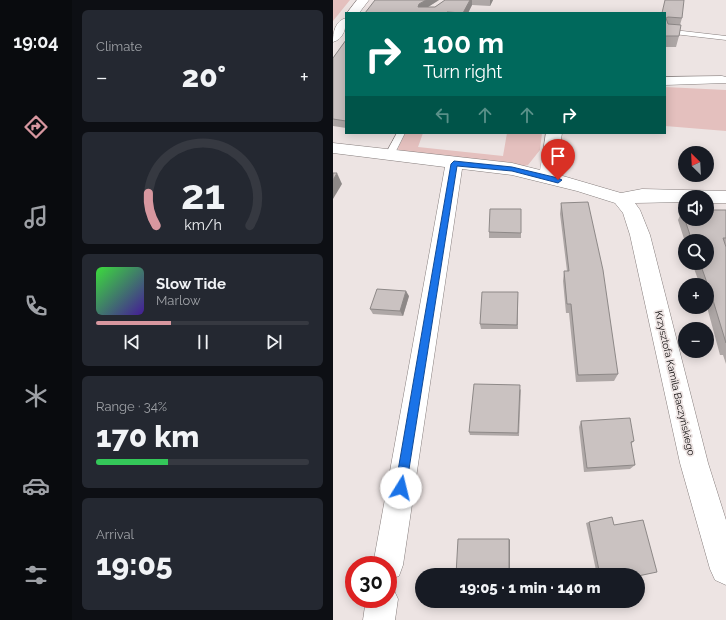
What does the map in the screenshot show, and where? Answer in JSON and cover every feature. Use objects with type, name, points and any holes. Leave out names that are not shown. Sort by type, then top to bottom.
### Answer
[{"type":"street","points":[[354,12],[363,0]]},
{"type":"street","points":[[333,38],[345,24]]},
{"type":"street","points":[[666,81],[722,80]]},
{"type":"street","points":[[547,178],[554,134]]},
{"type":"street","points":[[333,148],[454,164],[512,169],[593,189],[621,199],[642,195],[726,197]]},
{"type":"street","points":[[389,556],[454,164]]},
{"type":"street","name":"Krzysztofa Kamila Baczyńskiego","points":[[621,199],[631,210],[640,235],[694,463],[726,569]]},
{"type":"street","points":[[379,620],[381,608]]},
{"type":"lane","points":[[666,32],[726,38]]},
{"type":"lane","points":[[390,155],[400,134]]},
{"type":"shaded area","points":[[333,0],[350,0],[333,21]]},
{"type":"shaded area","points":[[666,87],[726,90],[726,131],[666,126]]},
{"type":"shaded area","points":[[405,134],[423,134],[418,147],[503,156],[507,134],[542,134],[540,150],[528,165],[521,167],[399,151],[398,148]]},
{"type":"building","points":[[375,0],[426,0],[419,4],[418,7],[435,7],[445,0],[470,0],[464,12],[366,12]]},
{"type":"building","points":[[665,0],[684,0],[682,18],[666,18],[666,12],[662,12]]},
{"type":"building","points":[[666,18],[668,24],[681,25],[679,36],[666,36]]},
{"type":"building","points":[[345,41],[345,121],[333,119],[333,58]]},
{"type":"building","points":[[333,173],[337,173],[333,180]]},
{"type":"building","points":[[588,202],[603,270],[618,374],[578,375],[571,304],[567,304],[564,271],[569,271],[561,203]]},
{"type":"building","points":[[490,209],[521,209],[521,233],[489,232]]},
{"type":"building","points":[[714,210],[726,210],[726,238],[723,238],[726,247],[726,343],[714,304],[714,278],[705,278],[702,270],[714,270],[714,234],[690,234],[687,226],[714,226]]},
{"type":"building","points":[[377,289],[406,291],[400,311],[370,309]]},
{"type":"building","points":[[482,292],[518,292],[517,325],[480,324]]},
{"type":"building","points":[[474,384],[520,385],[518,433],[469,432]]},
{"type":"building","points":[[630,418],[634,441],[631,442],[635,465],[587,468],[581,421]]},
{"type":"building","points":[[612,517],[614,525],[643,520],[657,572],[645,575],[645,568],[599,568],[589,522]]},
{"type":"building","points":[[458,539],[509,539],[509,568],[456,568]]},
{"type":"route","points":[[401,488],[454,164],[512,169],[558,180]]}]
